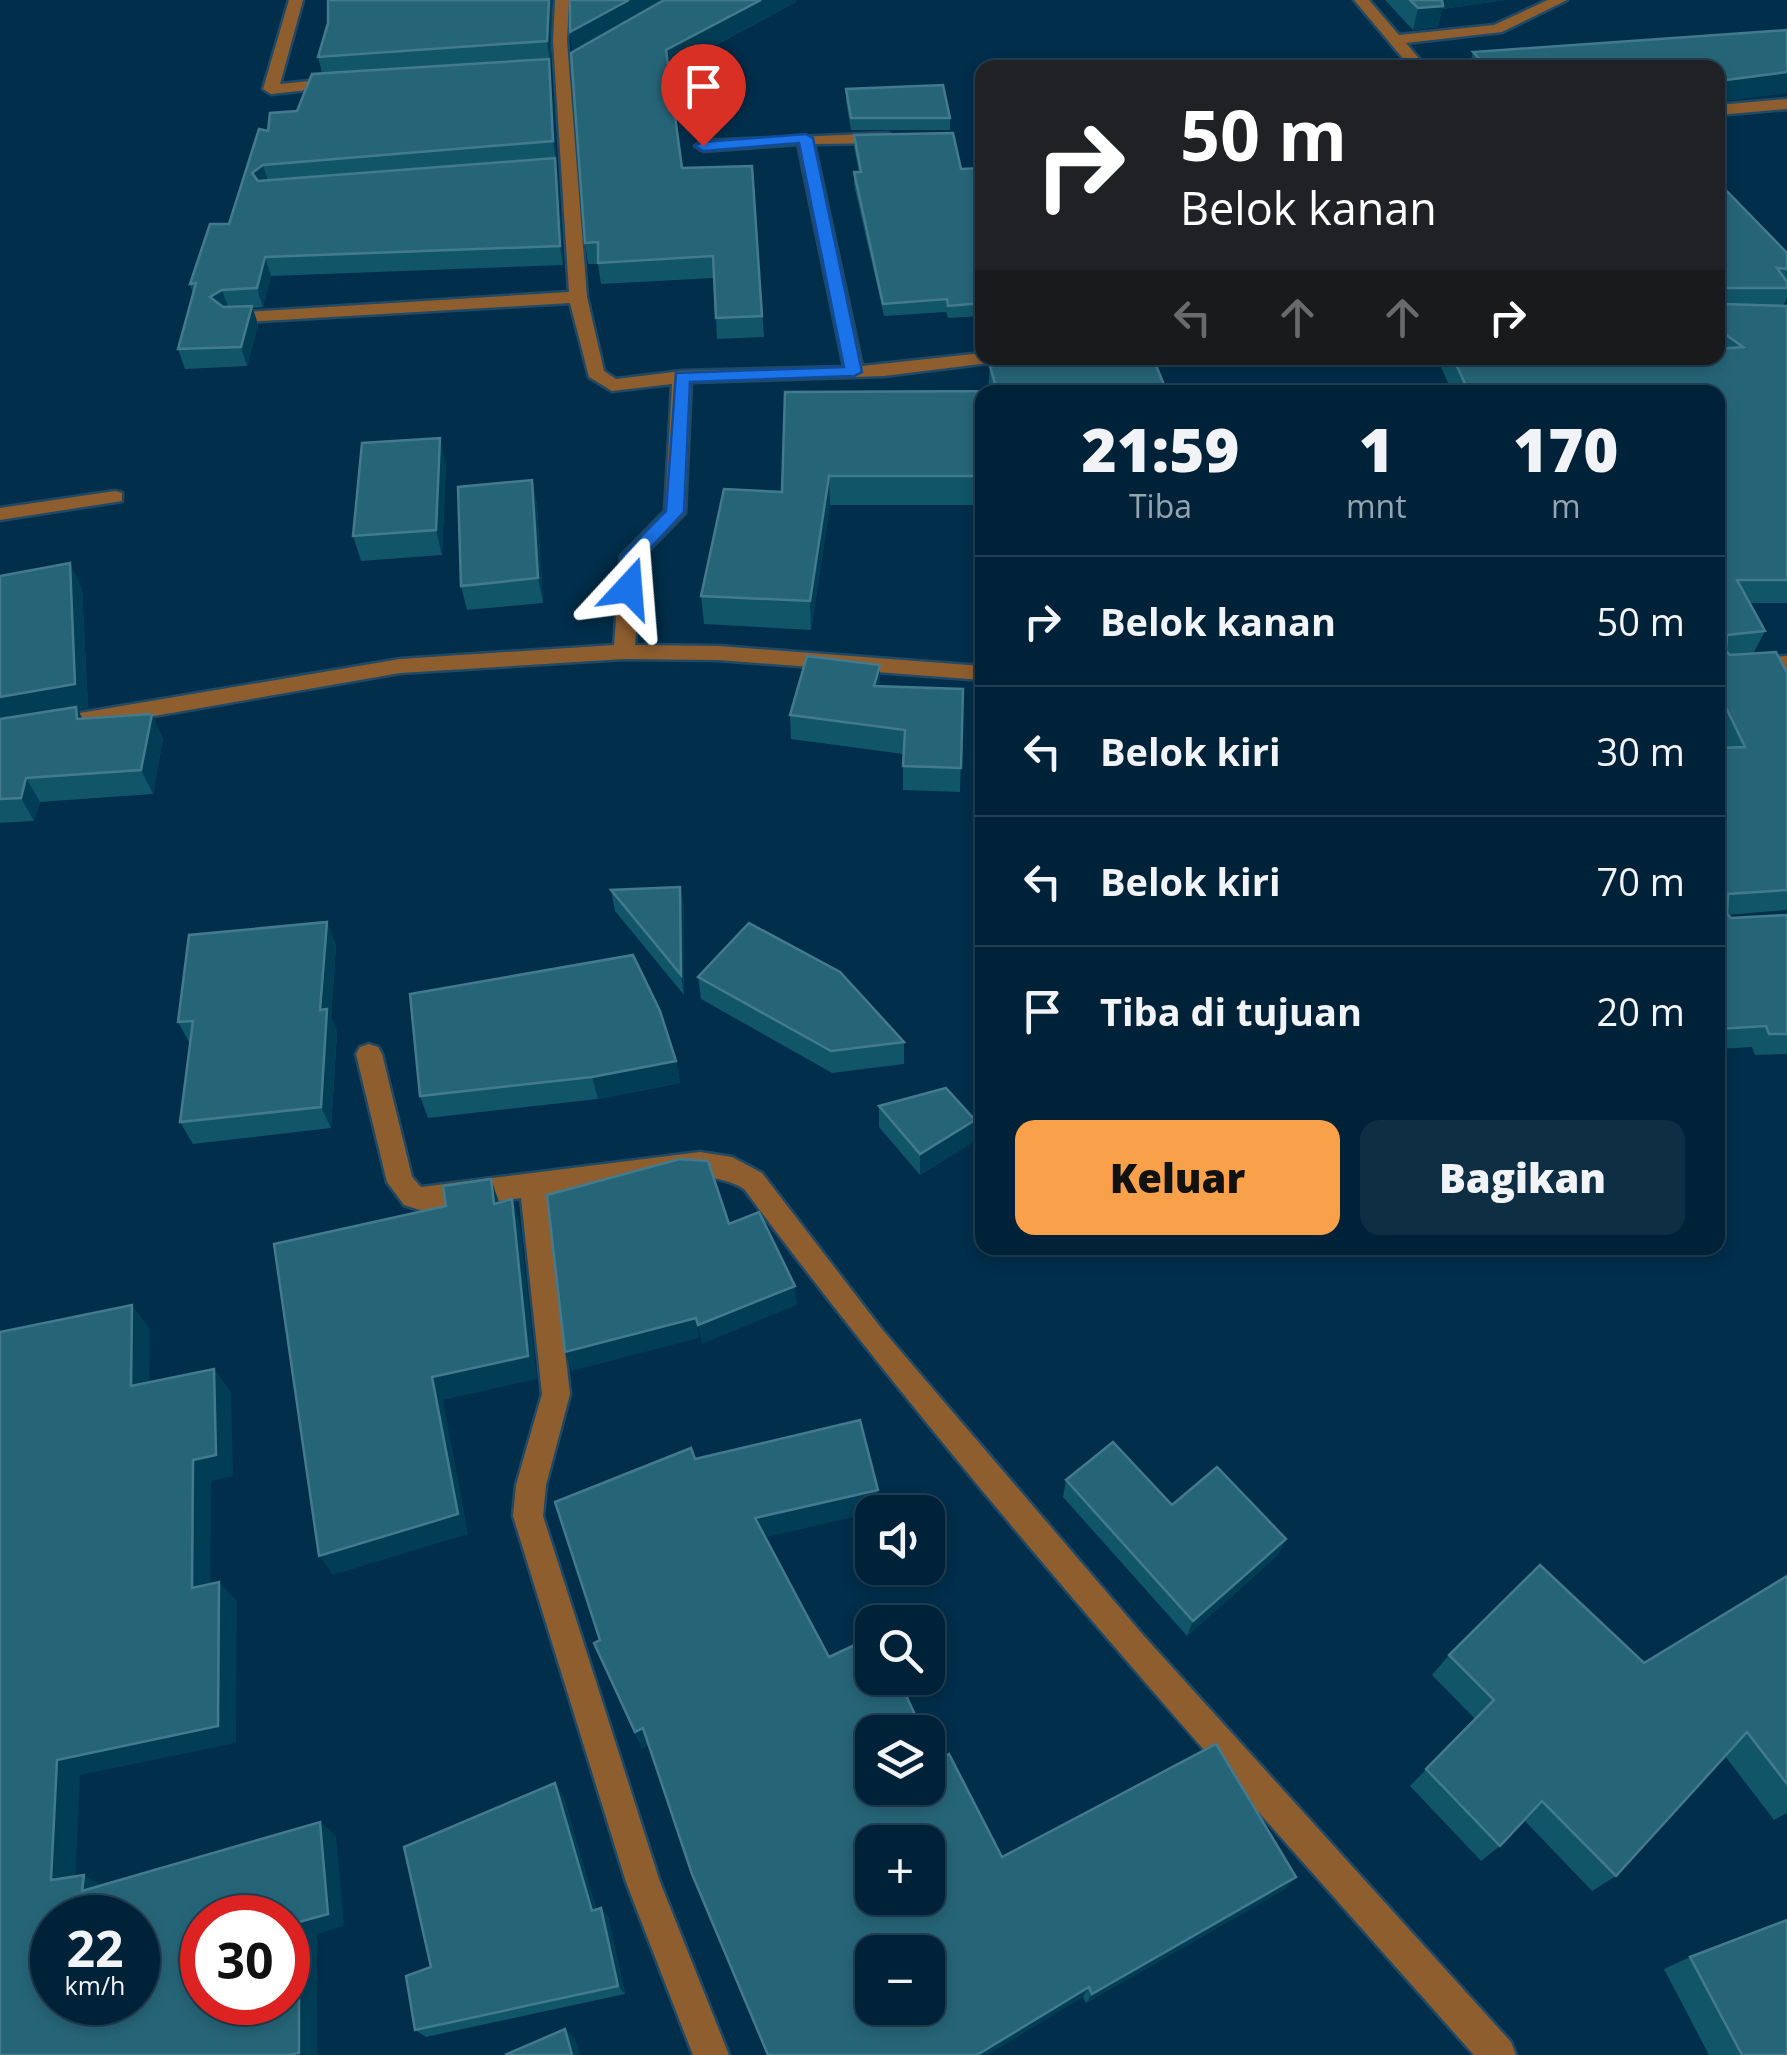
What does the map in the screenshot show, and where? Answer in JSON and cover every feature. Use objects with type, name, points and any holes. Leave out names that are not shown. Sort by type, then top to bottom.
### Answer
[{"type":"street","points":[[296,0],[271,89],[357,82]]},
{"type":"street","points":[[562,0],[562,69],[578,297],[595,373],[612,385],[682,377],[854,372],[975,359]]},
{"type":"street","points":[[1361,0],[1413,60]]},
{"type":"street","points":[[1394,40],[1497,29],[1560,0]]},
{"type":"street","points":[[543,70],[562,69],[578,60]]},
{"type":"street","points":[[1725,109],[1787,104]]},
{"type":"street","points":[[806,138],[854,372]]},
{"type":"street","points":[[703,146],[806,138],[914,138]]},
{"type":"street","points":[[550,169],[569,167]]},
{"type":"street","points":[[229,318],[578,297]]},
{"type":"street","points":[[624,652],[632,556],[675,512],[682,377]]},
{"type":"street","points":[[0,514],[114,497]]},
{"type":"street","points":[[52,726],[400,666],[624,652],[718,653],[975,671]]},
{"type":"street","points":[[1725,667],[1787,663]]},
{"type":"street","points":[[369,1054],[404,1190],[424,1199],[700,1163],[732,1168],[753,1181],[870,1337],[1133,1647],[1498,2055]]},
{"type":"street","points":[[532,1185],[556,1394],[553,1419],[528,1500],[528,1516],[643,1882],[711,2055]]},
{"type":"building","points":[[328,0],[549,0],[547,41],[318,57],[328,23]]},
{"type":"building","points":[[570,0],[629,0],[570,32]]},
{"type":"building","points":[[664,0],[761,0],[666,50],[682,168],[752,166],[762,316],[716,318],[713,256],[598,263],[598,242],[585,243],[571,53]]},
{"type":"building","points":[[1410,0],[1442,0],[1443,6],[1418,8]]},
{"type":"building","points":[[1787,30],[1787,72],[1725,80],[1725,60],[1480,60],[1473,52]]},
{"type":"building","points":[[549,59],[553,141],[263,165],[252,173],[258,181],[555,158],[560,246],[265,257],[257,288],[222,290],[210,297],[223,307],[252,306],[241,347],[178,349],[196,283],[190,284],[210,224],[229,224],[259,129],[268,131],[270,113],[297,111],[312,74]]},
{"type":"building","points":[[943,85],[950,118],[851,118],[846,89]]},
{"type":"building","points":[[953,133],[961,169],[975,168],[975,304],[948,306],[947,299],[883,304],[854,172],[861,172],[854,135]]},
{"type":"building","points":[[1725,189],[1787,253],[1787,269],[1777,268],[1787,288],[1725,288]]},
{"type":"building","points":[[1725,304],[1787,306],[1787,580],[1737,580],[1765,631],[1727,635],[1726,651],[1730,655],[1776,652],[1787,673],[1787,890],[1728,894],[1727,914],[1731,918],[1787,915],[1787,1034],[1769,1034],[1766,1026],[1725,1029],[1725,748],[1745,747],[1725,706],[1725,385],[1466,385],[1456,365],[1725,365],[1725,348],[1743,347],[1725,334]]},
{"type":"building","points":[[1156,365],[1164,385],[995,385],[990,366]]},
{"type":"building","points":[[975,391],[975,476],[829,476],[810,601],[701,596],[724,489],[782,492],[785,392]]},
{"type":"building","points":[[440,438],[436,530],[353,536],[362,443]]},
{"type":"building","points":[[532,480],[538,578],[461,586],[458,487]]},
{"type":"building","points":[[70,563],[75,684],[0,697],[0,576]]},
{"type":"building","points":[[807,656],[880,665],[874,686],[963,689],[961,768],[903,766],[905,730],[790,715]]},
{"type":"building","points":[[76,707],[77,719],[152,714],[141,770],[26,778],[21,798],[0,799],[0,719]]},
{"type":"building","points":[[680,887],[681,975],[611,890]]},
{"type":"building","points":[[327,922],[320,1010],[327,1009],[321,1107],[180,1122],[193,1021],[178,1022],[189,935]]},
{"type":"building","points":[[749,923],[840,972],[904,1042],[831,1051],[698,977]]},
{"type":"building","points":[[633,955],[660,1011],[676,1061],[592,1077],[420,1096],[410,994]]},
{"type":"building","points":[[946,1088],[975,1120],[920,1154],[879,1106]]},
{"type":"building","points":[[680,1159],[708,1161],[729,1224],[759,1212],[795,1286],[698,1325],[696,1318],[565,1352],[547,1195]]},
{"type":"building","points":[[491,1179],[494,1204],[512,1199],[528,1356],[432,1377],[458,1514],[319,1556],[274,1244],[446,1206],[443,1186]]},
{"type":"building","points":[[132,1305],[131,1386],[214,1369],[216,1455],[193,1460],[192,1588],[219,1582],[218,1726],[57,1760],[51,1880],[84,1875],[82,1891],[320,1822],[328,1914],[310,1919],[310,1895],[180,1895],[180,2025],[299,2025],[299,2053],[0,2055],[0,1332]]},
{"type":"building","points":[[860,1420],[878,1490],[755,1518],[829,1657],[855,1645],[855,1695],[906,1695],[915,1715],[855,1715],[855,1805],[945,1805],[945,1756],[949,1754],[1002,1857],[1216,1744],[1296,1877],[1092,1994],[1089,1987],[977,2055],[768,2055],[692,1874],[643,1728],[635,1732],[594,1643],[600,1640],[555,1502],[691,1448],[695,1459]]},
{"type":"building","points":[[1113,1442],[1172,1505],[1217,1467],[1286,1539],[1193,1621],[1066,1480]]},
{"type":"building","points":[[1540,1565],[1644,1663],[1787,1576],[1787,1784],[1747,1732],[1616,1876],[1542,1801],[1500,1846],[1426,1769],[1494,1700],[1449,1655]]},
{"type":"building","points":[[555,1783],[592,1911],[601,1908],[618,1986],[415,2030],[406,1976],[431,1967],[404,1847]]},
{"type":"building","points":[[1787,1920],[1787,2055],[1742,2055],[1690,1957]]},
{"type":"building","points":[[565,2029],[572,2055],[505,2055]]},
{"type":"route","points":[[629,588],[632,556],[675,512],[682,377],[854,372],[806,138],[703,146]]}]
